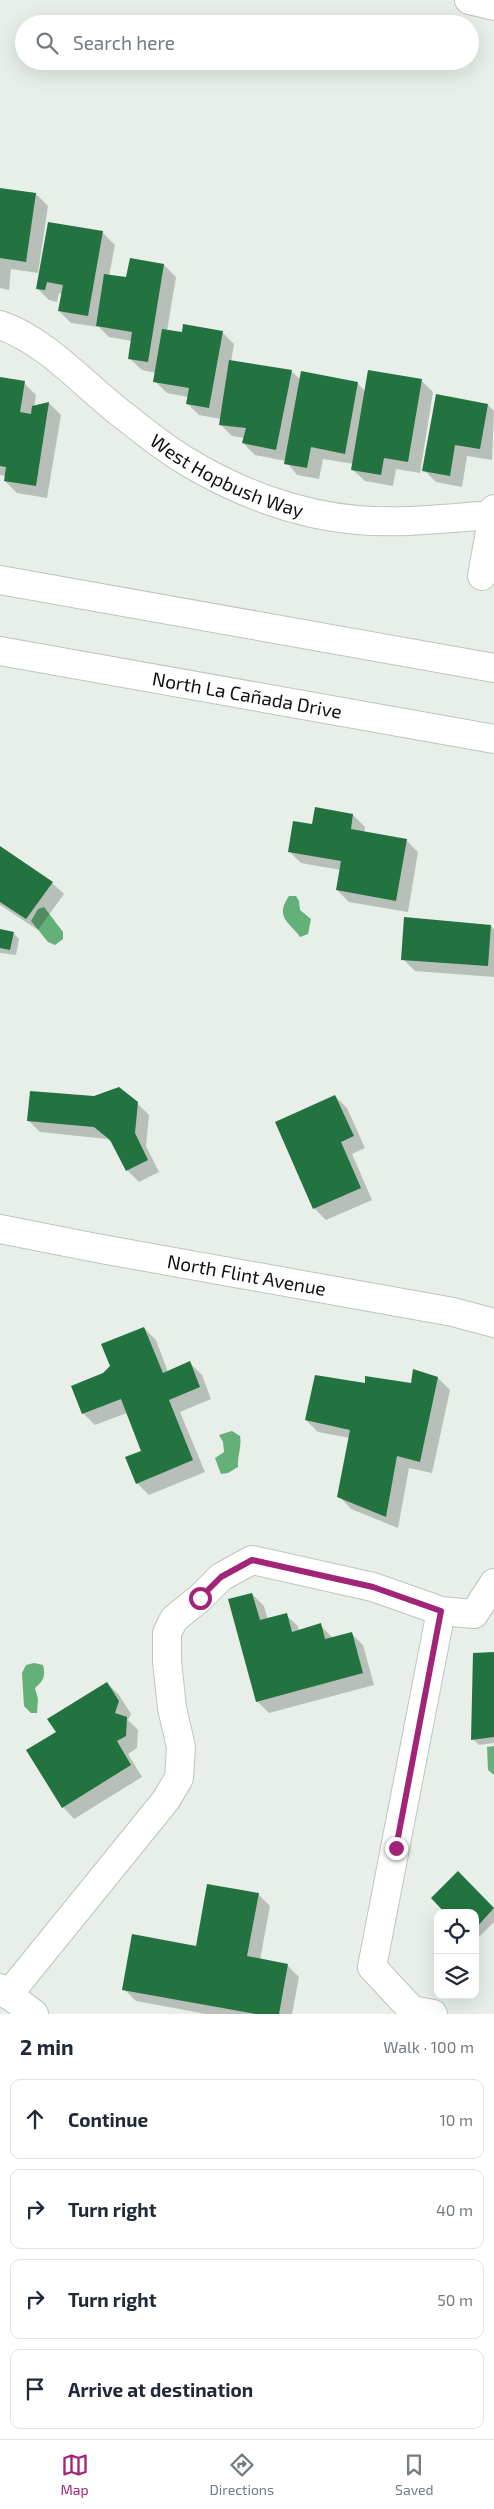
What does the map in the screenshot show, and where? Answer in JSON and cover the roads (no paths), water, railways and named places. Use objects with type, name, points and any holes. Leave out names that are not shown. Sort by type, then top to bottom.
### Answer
[{"type":"street","points":[[469,0],[494,6]]},
{"type":"street","name":"West Hopbush Way","points":[[0,325],[39,344],[118,411],[184,461],[226,482],[266,498],[309,513],[357,520],[409,521],[493,512],[482,576]]},
{"type":"street","points":[[0,580],[494,668]]},
{"type":"street","name":"North La Cañada Drive","points":[[0,651],[494,739]]},
{"type":"street","name":"North Flint Avenue","points":[[0,1229],[453,1312],[494,1323]]},
{"type":"street","points":[[34,2014],[4,1991],[166,1800],[180,1778],[181,1747],[172,1708],[167,1661],[167,1633],[174,1619],[200,1598],[221,1577],[252,1560],[373,1587],[441,1611],[474,1614],[494,1583]]},
{"type":"street","points":[[433,2014],[412,2010],[372,1967],[441,1611]]}]
